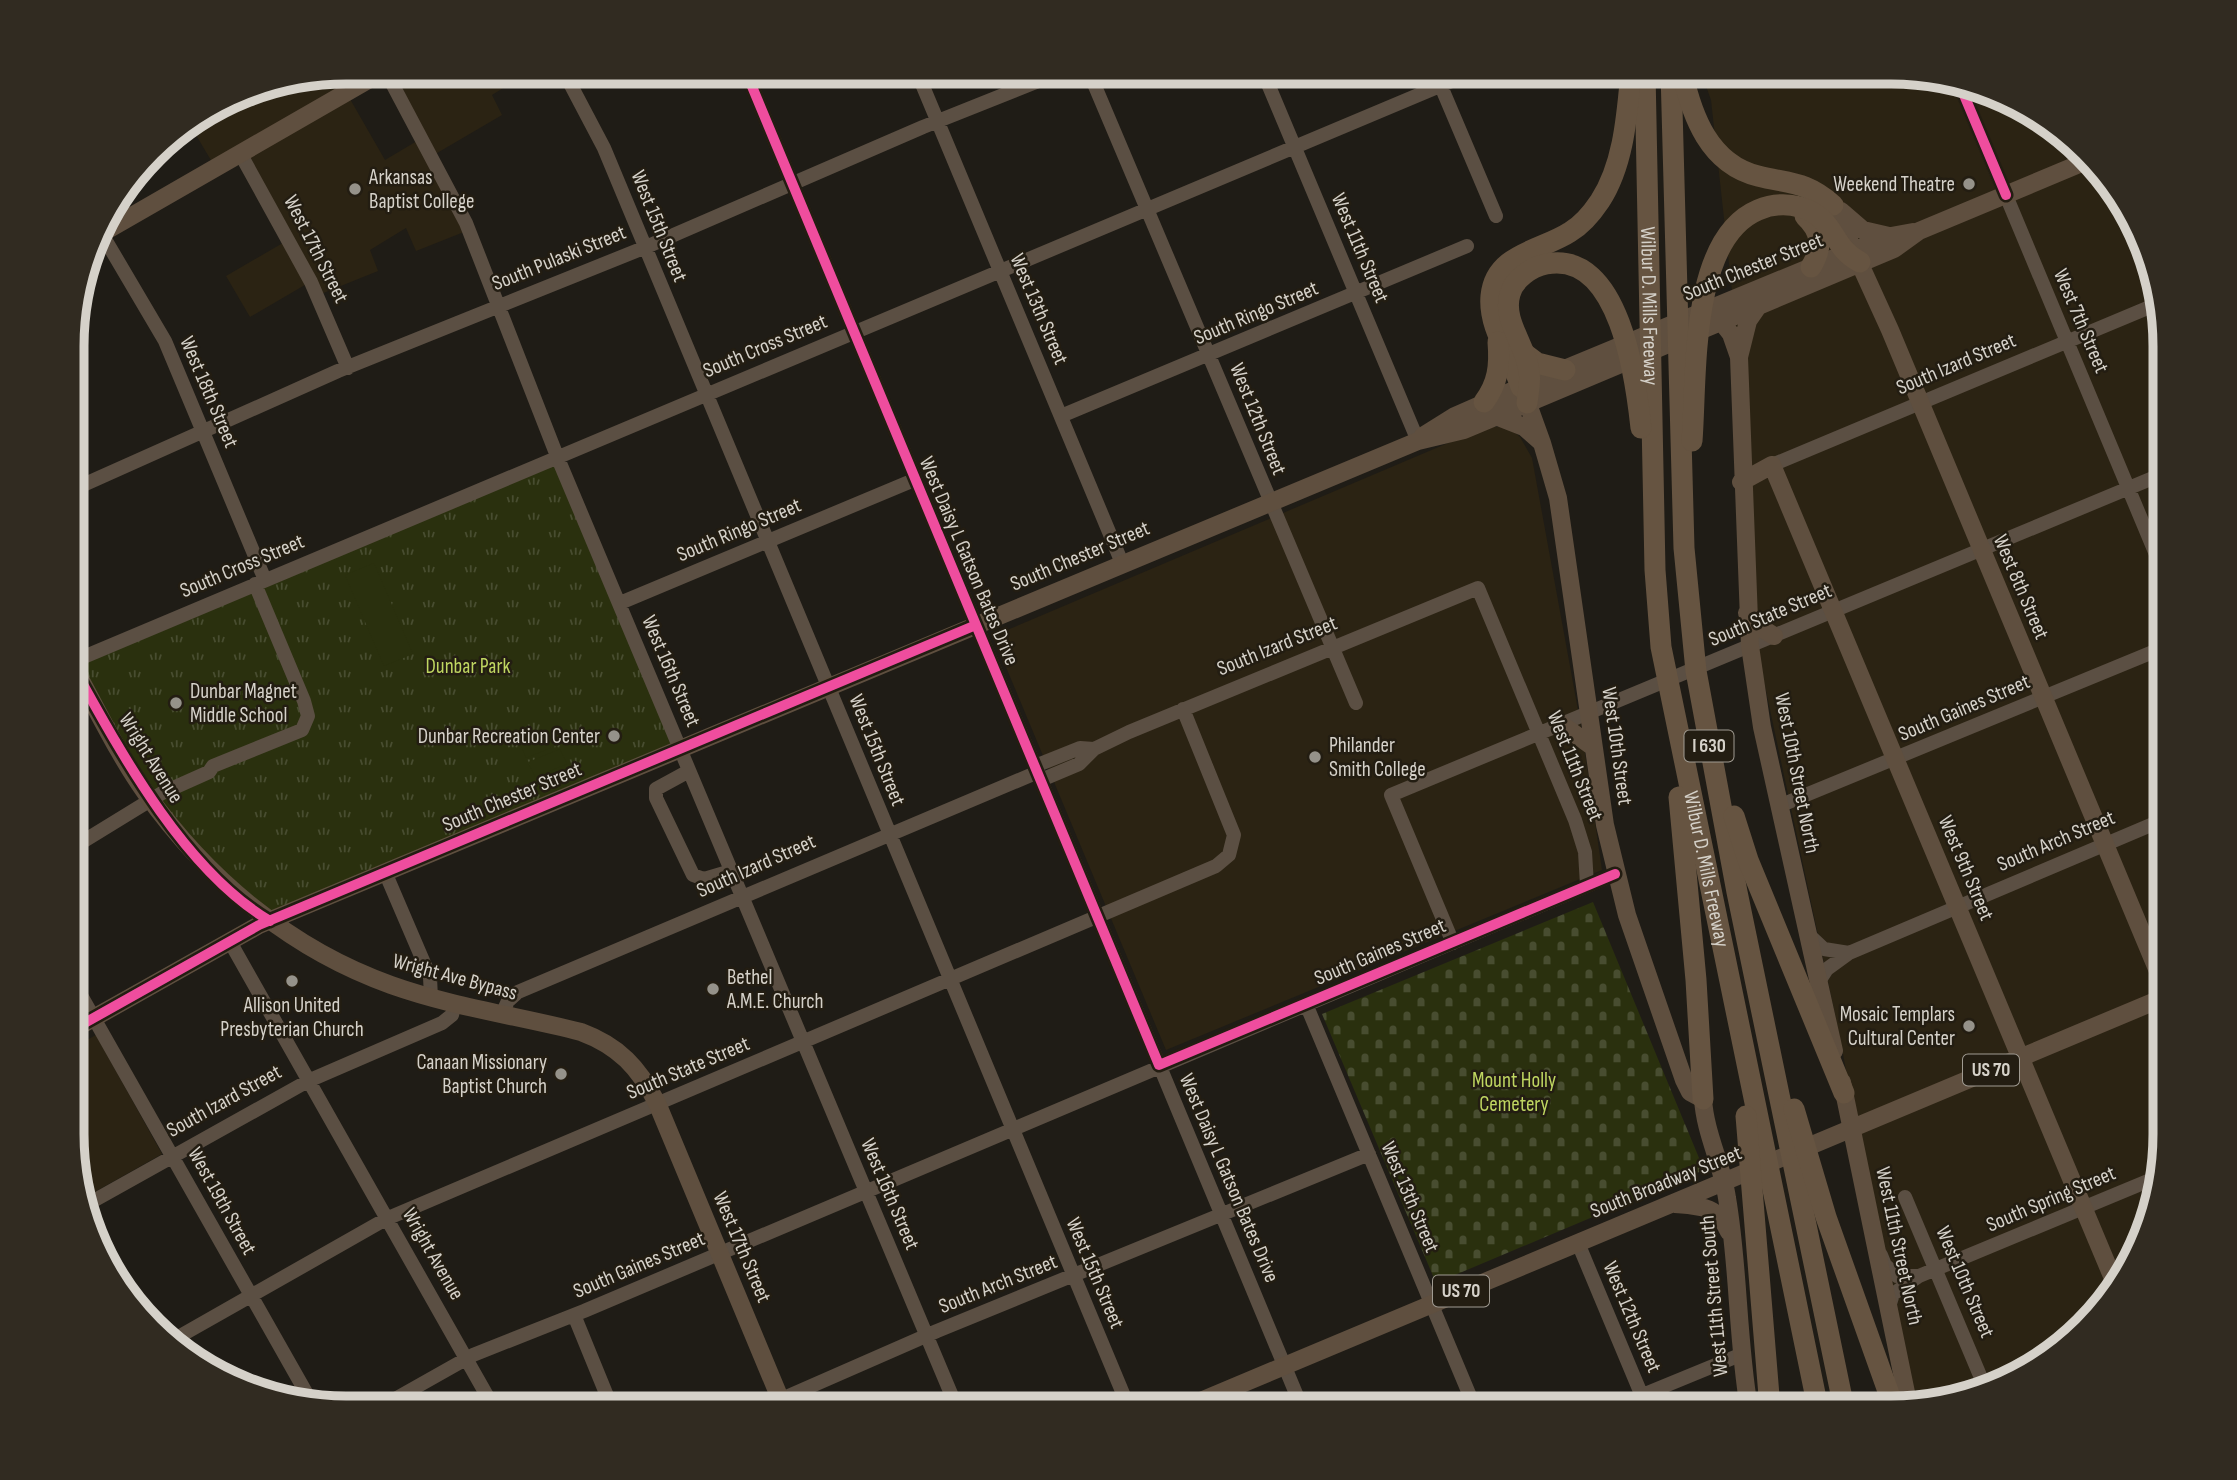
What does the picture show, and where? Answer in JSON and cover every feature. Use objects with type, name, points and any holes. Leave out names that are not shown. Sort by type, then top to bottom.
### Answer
[{"type":"highway","points":[[1490,409],[1500,368],[1496,326],[1490,302],[1497,276],[1515,258],[1578,227],[1607,188],[1623,142],[1629,84]]},
{"type":"highway","name":"Wilbur D. Mills Freeway","points":[[1645,84],[1655,570],[1661,647],[1815,1396]]},
{"type":"highway","name":"Wilbur D. Mills Freeway","points":[[1671,84],[1684,548],[1703,717],[1841,1396]]},
{"type":"highway","points":[[1685,84],[1700,128],[1724,159],[1751,174],[1811,188],[1833,205]]},
{"type":"highway","points":[[1684,548],[1702,306],[1709,270],[1718,250],[1739,222],[1767,206],[1790,205],[1821,217],[1853,256]]},
{"type":"highway","points":[[1790,205],[1815,225],[1819,249],[1811,267]]},
{"type":"highway","points":[[1526,391],[1525,354],[1508,306],[1511,291],[1518,280],[1536,267],[1554,263],[1572,267],[1588,276],[1615,310],[1632,361],[1655,570]]},
{"type":"highway","points":[[1496,326],[1526,391]]},
{"type":"highway","points":[[1525,354],[1537,363],[1565,370]]},
{"type":"highway","points":[[1703,717],[1748,860],[1844,1093]]},
{"type":"highway","points":[[1675,725],[1703,1099]]},
{"type":"highway","points":[[1750,956],[1826,1217],[1890,1396]]},
{"type":"highway","points":[[1743,1054],[1747,1149],[1769,1396]]},
{"type":"main road","points":[[114,225],[363,84]]},
{"type":"main road","name":"South Chester Street","points":[[1526,391],[1604,363],[1716,316],[1811,267],[1894,248],[1919,231],[2079,164]]},
{"type":"main road","points":[[1833,205],[1863,230],[1891,236]]},
{"type":"main road","name":"West 8th Street","points":[[1833,205],[1853,256],[1920,403],[2153,960]]},
{"type":"main road","name":"South Chester Street","points":[[1716,316],[1757,308],[1891,236],[1919,231]]},
{"type":"main road","points":[[1739,357],[1748,321],[1757,308]]},
{"type":"main road","points":[[1716,316],[1736,345],[1739,357],[1740,457],[1755,465],[1772,465]]},
{"type":"main road","name":"South Chester Street","points":[[84,1023],[229,940],[270,920],[1418,440],[1435,427],[1490,409],[1565,370],[1604,363]]},
{"type":"main road","name":"West 10th Street","points":[[1526,391],[1558,498],[1593,747],[1615,874],[1684,1080],[1690,1092],[1703,1099]]},
{"type":"main road","points":[[1490,409],[1524,427],[1542,443]]},
{"type":"main road","name":"West 10th Street North","points":[[1740,457],[1750,646],[1779,806],[1844,1093]]},
{"type":"main road","name":"South Izard Street","points":[[1741,482],[1772,465]]},
{"type":"main road","name":"West 9th Street","points":[[1772,465],[2112,1275]]},
{"type":"main road","points":[[1747,613],[1758,626],[1774,636]]},
{"type":"main road","name":"Wright Avenue","points":[[84,685],[151,799],[204,862]]},
{"type":"main road","points":[[1562,724],[1593,747]]},
{"type":"main road","name":"Wright Ave Bypass","points":[[204,862],[270,920],[349,968],[431,998],[581,1032],[610,1045],[637,1068],[657,1104]]},
{"type":"main road","name":"South Broadway Street","points":[[1212,1396],[2153,1002]]},
{"type":"main road","name":"West 11th Street North","points":[[1844,1093],[1907,1395]]},
{"type":"main road","name":"West 11th Street South","points":[[1703,1099],[1710,1140],[1732,1180],[1731,1236],[1740,1354],[1747,1396]]},
{"type":"main road","name":"West 17th Street","points":[[657,1104],[779,1396]]},
{"type":"main road","points":[[1672,1204],[1713,1210],[1724,1220],[1731,1236]]},
{"type":"street","name":"West 16th Street","points":[[391,84],[453,196],[499,304],[557,456],[952,1396]]},
{"type":"street","name":"West 15th Street","points":[[571,84],[595,125],[766,542],[1124,1396]]},
{"type":"street","name":"West Daisy L Gatson Bates Drive","points":[[751,84],[1297,1396]]},
{"type":"street","name":"West 13th Street","points":[[922,84],[1122,563]]},
{"type":"street","name":"South Pulaski Street","points":[[84,484],[202,430],[499,304],[646,247],[938,121],[1035,84]]},
{"type":"street","name":"West 12th Street","points":[[1094,84],[1356,703]]},
{"type":"street","name":"West 11th Street","points":[[1268,84],[1418,440]]},
{"type":"street","name":"South Cross Street","points":[[84,657],[1146,209],[1427,84]]},
{"type":"street","points":[[1440,84],[1496,216]]},
{"type":"street","name":"West 7th Street","points":[[1964,95],[2153,547]]},
{"type":"street","name":"West 17th Street","points":[[240,153],[311,282],[348,368]]},
{"type":"street","name":"West 18th Street","points":[[105,243],[165,341],[260,582],[308,716],[302,730],[274,744],[267,742],[213,765],[209,772],[151,799]]},
{"type":"street","name":"South Ringo Street","points":[[1061,416],[1467,246]]},
{"type":"street","name":"South Izard Street","points":[[1772,465],[2150,307]]},
{"type":"street","name":"South State Street","points":[[1453,943],[1391,795],[2153,478]]},
{"type":"street","name":"South Ringo Street","points":[[620,603],[914,480]]},
{"type":"street","name":"West 11th Street","points":[[1478,588],[1581,836],[1587,886]]},
{"type":"street","name":"South Izard Street","points":[[502,1014],[508,1001],[518,992],[889,833],[1038,773],[1080,748],[1094,749],[1183,709],[1478,588]]},
{"type":"street","name":"South Gaines Street","points":[[1779,806],[2153,652]]},
{"type":"street","name":"South State Street","points":[[180,1336],[386,1219],[1210,870],[1228,855],[1234,842],[1232,829],[1183,709]]},
{"type":"street","points":[[689,771],[656,789],[656,798],[693,875],[704,879],[731,871]]},
{"type":"street","points":[[84,841],[151,799]]},
{"type":"street","name":"South Arch Street","points":[[1818,983],[1827,969],[1849,953],[2153,824]]},
{"type":"street","points":[[385,872],[430,978],[431,998]]},
{"type":"street","name":"South Gaines Street","points":[[400,1396],[466,1359],[1615,874]]},
{"type":"street","points":[[1806,931],[1824,949],[1849,953]]},
{"type":"street","name":"Wright Avenue","points":[[229,940],[487,1396]]},
{"type":"street","name":"West 19th Street","points":[[84,999],[306,1393]]},
{"type":"street","name":"South Izard Street","points":[[93,1201],[308,1081],[442,1023],[452,1015],[455,1003]]},
{"type":"street","name":"West 13th Street","points":[[1306,1004],[1470,1396]]},
{"type":"street","name":"South Arch Street","points":[[799,1396],[926,1336],[1369,1154]]},
{"type":"street","name":"South Spring Street","points":[[1889,1307],[1893,1294],[1920,1276],[2149,1181]]},
{"type":"street","name":"West 10th Street","points":[[1905,1197],[1981,1380]]},
{"type":"street","points":[[1875,1241],[1891,1271],[1901,1277],[1920,1276]]},
{"type":"street","name":"West 12th Street","points":[[1578,1242],[1643,1396]]},
{"type":"street","points":[[574,1315],[607,1396]]},
{"type":"street","points":[[1655,1396],[1740,1354]]},
{"type":"shaded area","name":"Arkansas Baptist College","points":[[360,84],[346,92],[385,160],[422,138],[393,84],[509,84],[492,95],[502,115],[432,156],[469,230],[416,251],[406,228],[370,250],[378,271],[316,296],[310,282],[250,317],[226,276],[288,240],[246,164],[215,167],[195,133],[230,111],[278,93],[312,86]]},
{"type":"shaded area","points":[[1705,84],[1891,84],[1942,89],[2007,111],[2064,149],[2099,187],[2118,215],[2133,246],[2144,278],[2151,312],[2153,1134],[2148,1185],[2133,1234],[2118,1265],[2088,1307],[2064,1331],[2007,1369],[1959,1387],[1925,1394],[1907,1395],[1840,1038],[1756,644],[1749,446],[1711,100]]},
{"type":"shaded area","name":"Philander Smith College","points":[[1492,427],[1509,427],[1520,437],[1532,458],[1582,732],[1602,870],[1166,1050],[993,636],[1474,432]]},
{"type":"shaded area","points":[[96,1035],[162,1154],[91,1194],[84,1134],[84,1042]]},
{"type":"green space","name":"Dunbar Park","points":[[557,456],[680,748],[270,921],[151,799],[84,685],[84,664]]},
{"type":"green space","points":[[374,563],[413,654],[384,666],[345,575]]},
{"type":"green space","points":[[552,730],[558,745],[526,758],[520,743]]},
{"type":"green space","points":[[560,749],[567,764],[535,777],[528,762]]},
{"type":"green space","name":"Mount Holly Cemetery","points":[[1593,902],[1704,1170],[1436,1283],[1322,1014]]},
{"type":"cycle path","points":[[751,84],[1159,1065],[1615,874]]},
{"type":"cycle path","points":[[1964,95],[2006,195]]},
{"type":"cycle path","points":[[84,1023],[259,925],[976,625]]},
{"type":"cycle path","points":[[84,686],[134,772],[183,841],[210,872],[239,899],[270,921]]},
{"type":"place","name":"Weekend Theatre","points":[[1969,184]]},
{"type":"place","name":"Arkansas Baptist College","points":[[355,189]]},
{"type":"place","name":"Dunbar Magnet Middle School","points":[[176,703]]},
{"type":"place","name":"Dunbar Recreation Center","points":[[614,736]]},
{"type":"place","name":"Philander Smith College","points":[[1315,757]]},
{"type":"place","name":"Allison United Presbyterian Church","points":[[292,981]]},
{"type":"place","name":"Bethel A.M.E. Church","points":[[713,989]]},
{"type":"place","name":"Mosaic Templars Cultural Center","points":[[1969,1026]]},
{"type":"place","name":"Canaan Missionary Baptist Church","points":[[561,1074]]}]
